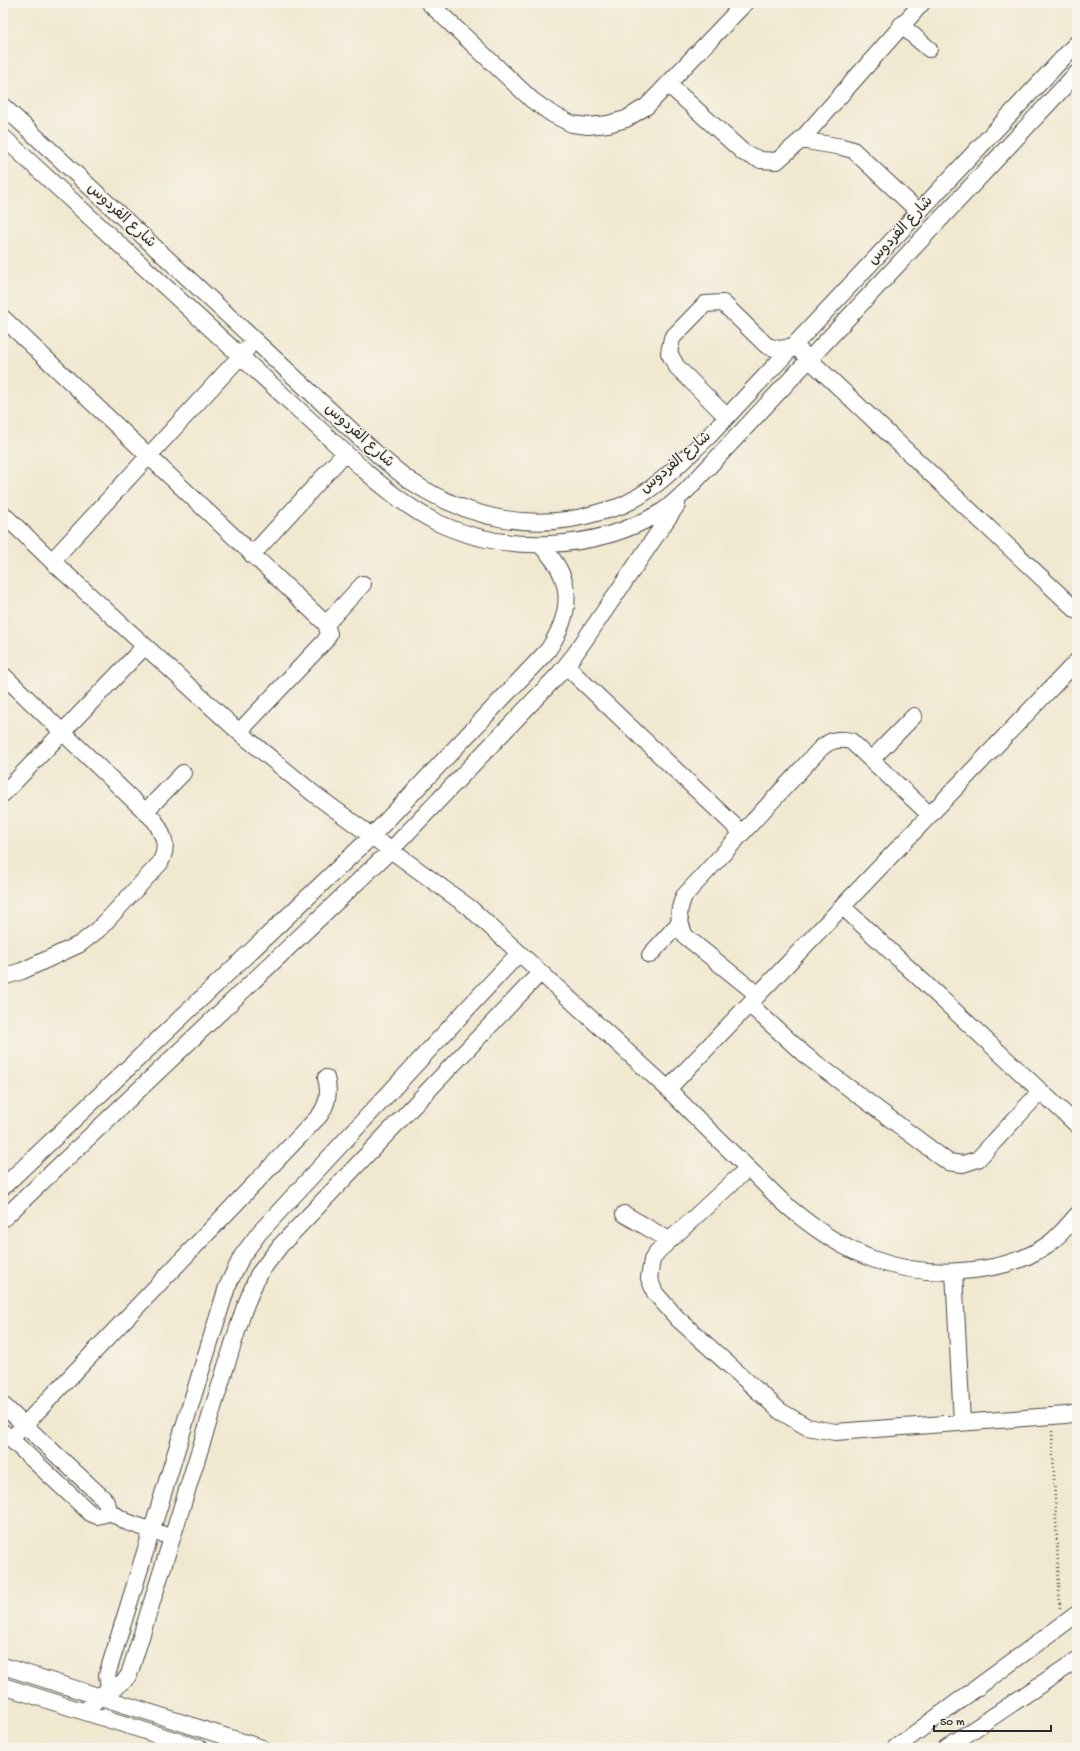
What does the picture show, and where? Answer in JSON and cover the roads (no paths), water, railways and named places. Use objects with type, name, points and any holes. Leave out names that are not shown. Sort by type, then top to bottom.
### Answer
[{"type":"street","points":[[429,3],[532,100],[552,114],[572,124],[588,126],[626,120],[647,106],[745,3]]},
{"type":"street","points":[[668,84],[744,153],[761,160],[777,161],[801,140],[922,3]]},
{"type":"street","points":[[901,25],[929,49]]},
{"type":"street","name":"شارع الفردوس","points":[[3,106],[377,454],[412,482],[444,500],[481,515],[518,522],[552,522],[586,516],[623,505],[652,486],[678,465],[727,417],[1077,43]]},
{"type":"street","name":"شارع الفردوس","points":[[3,137],[345,453],[401,501],[437,522],[477,536],[526,544],[561,544],[604,535],[635,524],[662,511],[687,490],[1077,73]]},
{"type":"street","points":[[801,140],[853,150],[919,212]]},
{"type":"street","points":[[727,417],[676,368],[668,353],[672,338],[705,304],[724,303],[766,345],[782,349],[794,345],[1077,611]]},
{"type":"street","points":[[3,318],[326,624],[329,634],[325,642],[239,732]]},
{"type":"street","points":[[52,561],[256,341]]},
{"type":"street","points":[[252,555],[345,453]]},
{"type":"street","points":[[3,1219],[391,850],[566,666],[687,490]]},
{"type":"street","points":[[3,514],[52,561],[239,732],[314,794],[470,908],[668,1089],[796,1214],[830,1239],[858,1253],[905,1270],[940,1273],[984,1270],[1014,1262],[1048,1245],[1077,1215]]},
{"type":"street","points":[[3,1187],[371,837],[548,650],[563,624],[567,598],[565,585],[556,563],[540,545]]},
{"type":"street","points":[[326,624],[363,584]]},
{"type":"street","points":[[3,794],[145,646]]},
{"type":"street","points":[[668,1089],[1077,661]]},
{"type":"street","points":[[566,666],[742,833]]},
{"type":"street","points":[[3,675],[155,821],[164,836],[165,853],[160,863],[99,929],[80,944],[22,971],[3,977]]},
{"type":"street","points":[[872,759],[914,716]]},
{"type":"street","points":[[930,815],[872,759],[851,741],[840,739],[829,742],[820,749],[684,896],[679,909],[679,923],[685,936],[754,1000],[805,1055],[948,1162],[963,1164],[978,1159],[1041,1091]]},
{"type":"street","points":[[145,812],[183,774]]},
{"type":"street","points":[[843,907],[1077,1125]]},
{"type":"street","points":[[650,955],[679,923]]},
{"type":"street","points":[[104,1692],[106,1675],[227,1287],[242,1256],[259,1233],[519,953]]},
{"type":"street","points":[[85,1711],[104,1692],[117,1686],[129,1675],[244,1309],[250,1292],[268,1260],[540,973]]},
{"type":"street","points":[[3,1405],[24,1425],[107,1502],[107,1510],[101,1516],[93,1515],[7,1435],[24,1425],[320,1115],[328,1099],[329,1092],[326,1078]]},
{"type":"street","points":[[748,1168],[669,1240],[652,1260],[649,1278],[655,1292],[677,1318],[780,1411],[797,1422],[818,1430],[835,1432],[1077,1413]]},
{"type":"street","points":[[624,1214],[669,1240]]},
{"type":"street","points":[[954,1272],[962,1422]]},
{"type":"street","points":[[107,1510],[127,1522],[172,1536]]},
{"type":"street","points":[[895,1748],[1077,1614]]},
{"type":"street","points":[[946,1748],[1076,1662]]},
{"type":"street","points":[[3,1666],[104,1692],[262,1748]]},
{"type":"street","points":[[3,1686],[199,1748]]}]
